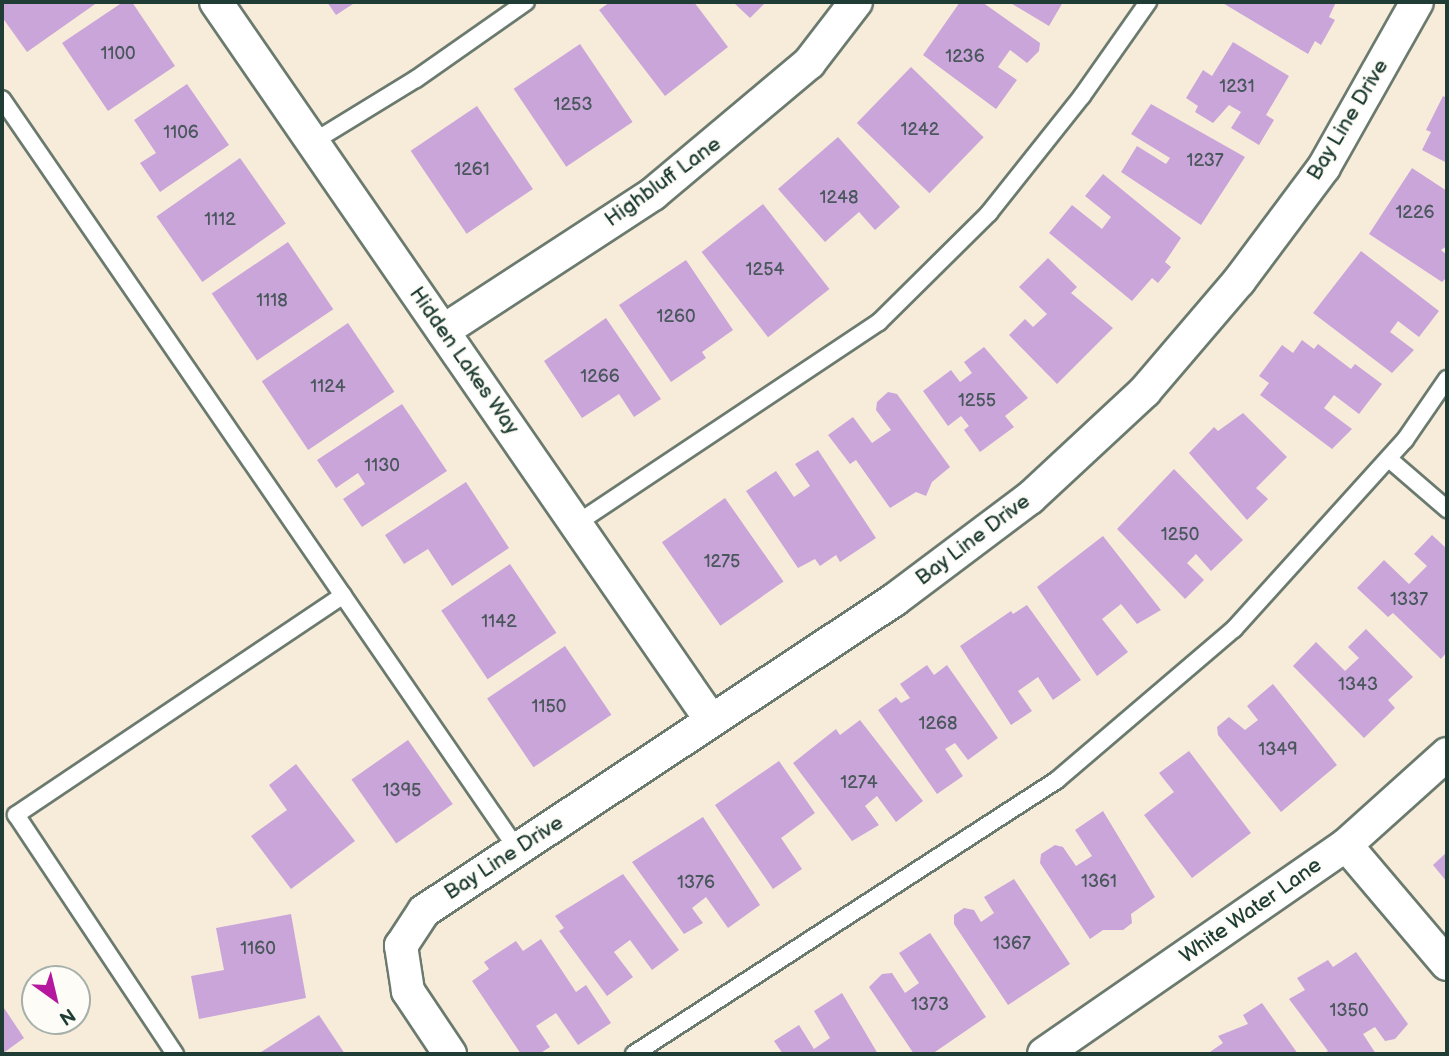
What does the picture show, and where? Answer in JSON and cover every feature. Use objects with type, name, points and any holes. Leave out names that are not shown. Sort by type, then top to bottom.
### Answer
[{"type":"street","name":"Hidden Lakes Way","points":[[216,2],[711,720]]},
{"type":"street","name":"Highbluff Lane","points":[[443,331],[653,194],[809,63],[856,2]]},
{"type":"street","name":"Bay Line Drive","points":[[450,1054],[408,992],[401,946],[424,911],[894,600],[1030,498],[1144,391],[1239,281],[1324,167],[1417,2]]},
{"type":"street","name":"White Water Lane","points":[[1044,1054],[1346,845],[1447,754]]},
{"type":"street","points":[[1346,845],[1447,964]]},
{"type":"lane","points":[[313,142],[415,79],[526,2]]},
{"type":"lane","points":[[576,524],[879,322],[989,213],[1082,96],[1148,2]]},
{"type":"lane","points":[[2,99],[517,849]]},
{"type":"lane","points":[[634,1054],[1057,780],[1234,629],[1388,459],[1447,379]]},
{"type":"lane","points":[[1388,459],[1447,509]]},
{"type":"lane","points":[[175,1054],[16,815],[343,595]]},
{"type":"building","points":[[2,2],[98,2],[27,52],[2,17]]},
{"type":"building","points":[[123,2],[132,2],[175,66],[108,111],[62,43]]},
{"type":"building","points":[[327,2],[356,2],[336,15]]},
{"type":"building","points":[[610,2],[694,2],[728,47],[665,96],[599,10]]},
{"type":"building","points":[[733,2],[766,2],[750,18]]},
{"type":"building","points":[[960,2],[982,2],[1040,43],[1039,51],[1027,63],[1010,50],[998,67],[1017,80],[996,109],[923,55]]},
{"type":"building","points":[[1009,2],[1063,2],[1049,26]]},
{"type":"building","points":[[1221,2],[1336,2],[1329,17],[1335,20],[1321,45],[1315,41],[1308,54]]},
{"type":"building","points":[[1233,42],[1289,76],[1266,115],[1274,120],[1259,145],[1231,128],[1241,112],[1229,105],[1213,123],[1195,112],[1198,106],[1186,98],[1203,70],[1212,76]]},
{"type":"building","points":[[580,44],[633,122],[566,167],[514,89]]},
{"type":"building","points":[[911,67],[984,137],[929,193],[857,123]]},
{"type":"building","points":[[187,84],[229,145],[160,192],[140,163],[156,153],[134,120]]},
{"type":"building","points":[[1443,96],[1447,98],[1447,163],[1422,150],[1431,132],[1426,130]]},
{"type":"building","points":[[1151,104],[1245,157],[1201,225],[1121,172],[1137,146],[1166,164],[1170,158],[1131,134]]},
{"type":"building","points":[[477,106],[533,189],[467,234],[411,151]]},
{"type":"building","points":[[838,137],[900,207],[875,230],[859,212],[825,242],[778,189]]},
{"type":"building","points":[[240,158],[286,224],[202,282],[156,217]]},
{"type":"building","points":[[1412,168],[1447,191],[1447,246],[1441,250],[1447,255],[1447,277],[1442,282],[1369,234]]},
{"type":"building","points":[[1103,174],[1181,238],[1165,262],[1171,267],[1158,283],[1152,278],[1132,301],[1049,233],[1072,205],[1102,229],[1111,217],[1085,196]]},
{"type":"building","points":[[763,204],[829,289],[768,337],[702,252]]},
{"type":"building","points":[[288,242],[333,309],[257,361],[212,293]]},
{"type":"building","points":[[1361,251],[1439,311],[1419,337],[1398,321],[1390,332],[1414,350],[1392,373],[1313,313]]},
{"type":"building","points":[[1048,258],[1077,287],[1071,293],[1113,328],[1057,384],[1009,335],[1025,319],[1033,327],[1047,314],[1019,287]]},
{"type":"building","points":[[686,260],[733,330],[702,352],[706,358],[671,382],[619,305]]},
{"type":"building","points":[[606,318],[661,399],[634,417],[619,394],[582,418],[544,361]]},
{"type":"building","points":[[348,323],[394,392],[308,450],[262,381]]},
{"type":"building","points":[[1302,340],[1314,349],[1318,344],[1351,369],[1355,364],[1382,384],[1359,414],[1334,395],[1324,408],[1352,429],[1332,449],[1260,395],[1269,383],[1259,376],[1282,345],[1293,353]]},
{"type":"building","points":[[984,347],[1028,398],[1005,416],[1014,427],[980,452],[964,430],[969,426],[961,416],[948,426],[923,391],[951,370],[960,382],[972,373],[964,362]]},
{"type":"building","points":[[888,392],[897,394],[950,467],[932,482],[926,496],[916,492],[890,508],[856,460],[850,464],[828,435],[853,417],[872,443],[891,430],[876,410],[877,402]]},
{"type":"building","points":[[402,404],[447,471],[362,527],[343,499],[365,484],[358,473],[336,488],[317,460]]},
{"type":"building","points":[[1243,413],[1287,457],[1256,488],[1268,499],[1247,520],[1189,453],[1214,427],[1218,431]]},
{"type":"building","points":[[818,450],[876,538],[840,562],[836,555],[820,566],[815,559],[798,568],[746,491],[776,471],[794,497],[810,486],[795,464]]},
{"type":"building","points":[[1174,469],[1243,540],[1211,571],[1196,554],[1187,563],[1204,580],[1185,599],[1117,529]]},
{"type":"building","points":[[466,482],[509,548],[452,586],[428,549],[404,564],[385,535]]},
{"type":"building","points":[[725,498],[784,582],[720,626],[662,542]]},
{"type":"building","points":[[1432,535],[1447,549],[1447,652],[1441,659],[1393,613],[1388,617],[1357,588],[1384,560],[1409,584],[1427,566],[1414,554]]},
{"type":"building","points":[[1103,536],[1161,610],[1137,624],[1121,604],[1102,619],[1128,652],[1097,676],[1037,587]]},
{"type":"building","points":[[510,564],[556,633],[488,679],[441,610]]},
{"type":"building","points":[[1027,605],[1081,680],[1053,700],[1038,677],[1018,691],[1032,711],[1011,725],[960,646],[1011,611],[1013,614]]},
{"type":"building","points":[[1366,629],[1413,677],[1388,700],[1395,708],[1364,738],[1293,666],[1316,642],[1345,671],[1359,658],[1348,647]]},
{"type":"building","points":[[565,646],[611,715],[533,767],[487,699]]},
{"type":"building","points":[[927,665],[934,675],[947,665],[998,738],[968,760],[955,743],[945,749],[963,776],[937,794],[878,710],[896,697],[901,703],[910,698],[900,684]]},
{"type":"building","points":[[1273,684],[1337,765],[1281,812],[1218,735],[1217,727],[1229,717],[1245,730],[1258,720],[1247,706]]},
{"type":"building","points":[[860,720],[923,801],[896,822],[877,796],[865,806],[879,825],[852,841],[793,763],[836,729],[840,735]]},
{"type":"building","points":[[408,740],[453,804],[396,843],[351,780]]},
{"type":"building","points":[[1189,751],[1251,833],[1192,878],[1144,815],[1174,792],[1159,773]]},
{"type":"building","points":[[779,761],[815,813],[781,838],[802,869],[773,889],[715,805]]},
{"type":"building","points":[[296,764],[355,841],[291,889],[251,836],[287,810],[269,785]]},
{"type":"building","points":[[1103,811],[1155,897],[1131,914],[1132,923],[1123,930],[1103,930],[1090,939],[1040,863],[1041,854],[1055,845],[1063,847],[1076,866],[1092,856],[1075,830]]},
{"type":"building","points":[[703,817],[760,905],[728,928],[706,897],[692,908],[703,923],[684,934],[632,862]]},
{"type":"building","points":[[1447,852],[1447,882],[1433,865]]},
{"type":"building","points":[[623,874],[679,950],[652,970],[630,940],[614,952],[633,977],[607,996],[559,931],[564,928],[555,916]]},
{"type":"building","points":[[1014,879],[1070,964],[1008,1005],[954,924],[954,915],[964,908],[974,910],[981,922],[994,913],[984,897]]},
{"type":"building","points":[[291,914],[306,998],[199,1019],[191,976],[224,970],[216,928]]},
{"type":"building","points":[[930,933],[986,1017],[932,1054],[914,1054],[869,987],[882,974],[892,973],[905,993],[919,983],[899,953]]},
{"type":"building","points":[[541,939],[576,992],[586,985],[611,1023],[578,1045],[556,1013],[536,1026],[550,1047],[539,1054],[521,1054],[472,981],[489,969],[484,962],[516,941],[523,951]]},
{"type":"building","points":[[1356,952],[1408,1024],[1395,1039],[1385,1041],[1375,1027],[1363,1034],[1376,1054],[1323,1054],[1328,1051],[1289,999],[1305,990],[1297,978],[1328,960],[1333,967]]},
{"type":"building","points":[[842,993],[878,1054],[783,1054],[774,1041],[799,1025],[814,1049],[830,1038],[814,1011]]},
{"type":"building","points":[[1262,1003],[1298,1054],[1207,1054],[1223,1043],[1218,1036],[1248,1024],[1243,1015]]},
{"type":"building","points":[[2,1005],[24,1038],[2,1054]]},
{"type":"building","points":[[319,1015],[345,1054],[258,1054]]}]
